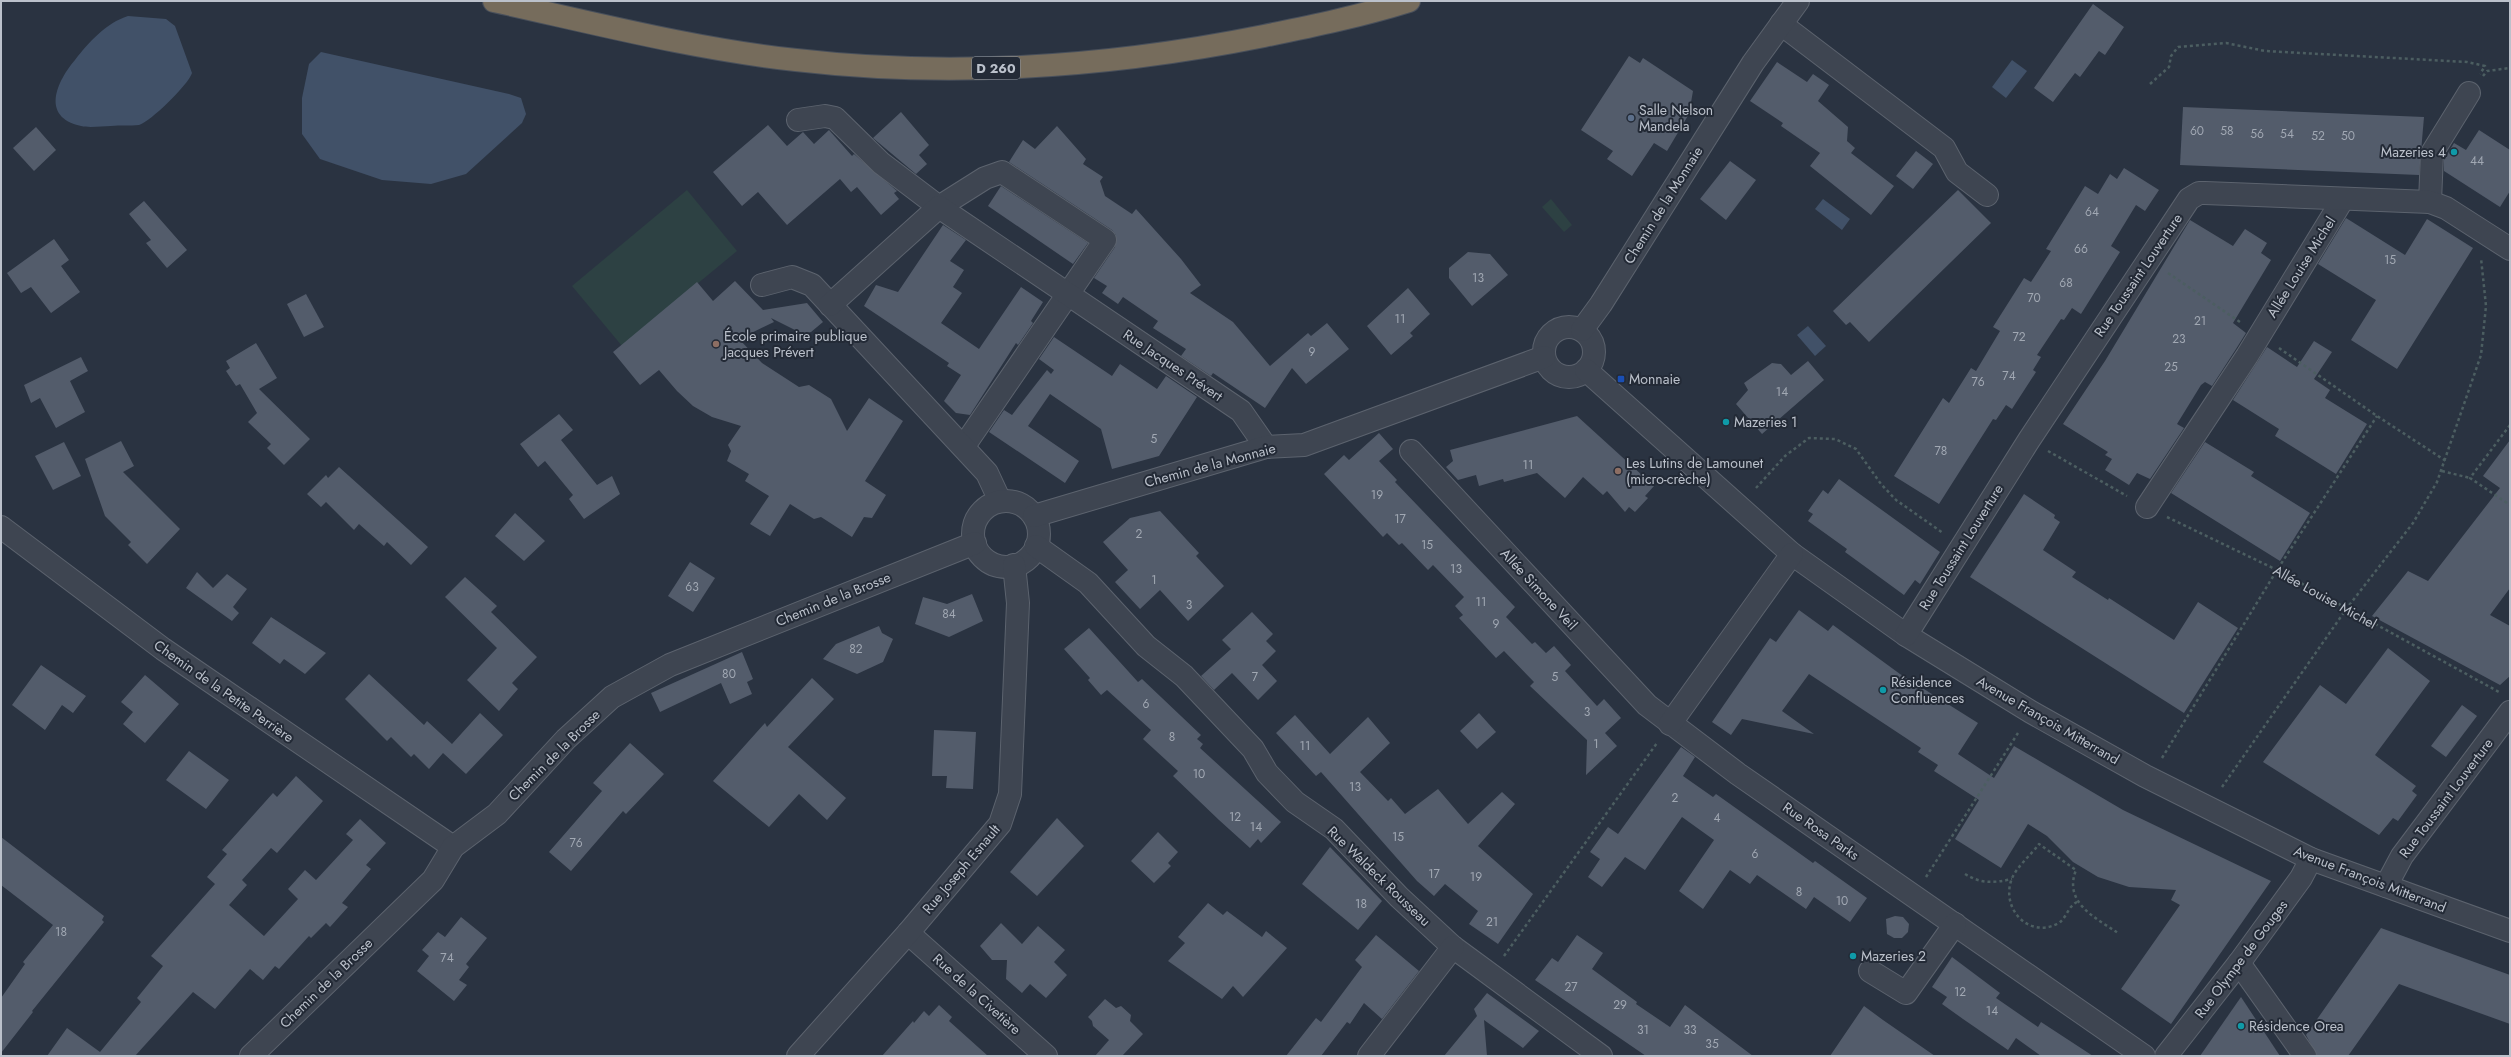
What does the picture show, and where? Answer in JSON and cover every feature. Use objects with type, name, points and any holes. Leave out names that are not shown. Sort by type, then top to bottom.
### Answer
[{"type":"highway","name":"D 260","points":[[494,1],[684,43],[796,60],[917,68],[1011,68],[1111,60],[1203,48],[1305,28],[1409,1]]},
{"type":"street","name":"Chemin de la Monnaie","points":[[1582,330],[1781,24],[1798,1]]},
{"type":"street","points":[[1781,24],[1944,148],[1957,172],[1987,195]]},
{"type":"street","points":[[2430,202],[2432,153],[2469,93]]},
{"type":"street","name":"Rue Jacques Prévert","points":[[798,120],[825,116],[835,118],[880,163],[939,207],[1241,411],[1266,447]]},
{"type":"street","points":[[830,305],[939,207],[985,178],[1002,172],[1105,240],[964,446]]},
{"type":"street","name":"Rue Toussaint Louverture","points":[[1906,635],[2029,440],[2189,199],[2199,193],[2430,202],[2446,208],[2510,249]]},
{"type":"street","name":"Allée Louise Michel","points":[[2147,507],[2260,335],[2343,199]]},
{"type":"street","points":[[762,285],[792,277],[812,285],[964,446],[987,473],[1000,501]]},
{"type":"street","points":[[1574,327],[1582,330],[1588,335],[1594,349],[1591,364],[1586,370],[1573,377],[1558,374],[1552,370],[1544,357],[1547,341],[1558,329],[1574,327]]},
{"type":"street","name":"Chemin de la Monnaie","points":[[1034,516],[1266,447],[1304,445],[1544,357]]},
{"type":"street","name":"Avenue François Mitterrand","points":[[1586,370],[1792,554],[1906,635],[2031,712],[2145,776],[2311,858],[2510,931]]},
{"type":"street","name":"Allée Simone Veil","points":[[1411,451],[1646,705],[1670,724]]},
{"type":"street","points":[[1000,501],[1019,504],[1034,516],[1038,536],[1036,546],[1031,555],[1014,565],[995,564],[982,556],[975,543],[975,522],[990,505],[1000,501]]},
{"type":"street","name":"Chemin de la Petite Perrière","points":[[1,527],[163,649],[453,847]]},
{"type":"street","name":"Chemin de la Brosse","points":[[251,1056],[433,880],[453,847],[497,814],[566,739],[612,697],[670,665],[975,543]]},
{"type":"street","name":"Rue Waldeck Rousseau","points":[[1036,546],[1088,583],[1146,646],[1190,682],[1253,749],[1267,773],[1295,802],[1334,829],[1399,897],[1453,947],[1601,1056]]},
{"type":"street","points":[[1670,724],[1792,554]]},
{"type":"street","name":"Rue Joseph Esnault","points":[[798,1056],[908,933],[1000,824],[1010,794],[1018,603],[1014,565]]},
{"type":"street","name":"Rue Toussaint Louverture","points":[[2386,886],[2402,856],[2510,712]]},
{"type":"street","name":"Rue Rosa Parks","points":[[1670,724],[1738,774],[2144,1056]]},
{"type":"street","name":"Rue Olympe de Gouges","points":[[2166,1056],[2239,963],[2301,878],[2311,858]]},
{"type":"street","points":[[1870,970],[1906,993],[1955,924]]},
{"type":"street","name":"Rue de la Civetière","points":[[908,933],[1046,1056]]},
{"type":"street","points":[[1369,1056],[1453,947]]},
{"type":"street","points":[[2239,963],[2306,1056]]},
{"type":"path","points":[[2150,84],[2169,67],[2171,56],[2178,47],[2226,43],[2265,51],[2468,62],[2485,66],[2469,93]]},
{"type":"path","points":[[2469,93],[2487,71],[2510,68]]},
{"type":"path","points":[[2222,788],[2347,608],[2413,523],[2442,471],[2481,355],[2486,306],[2480,250],[2485,233]]},
{"type":"path","points":[[2148,260],[2377,416],[2446,460]]},
{"type":"path","points":[[2162,758],[2277,570],[2377,416]]},
{"type":"path","points":[[2470,478],[2510,425]]},
{"type":"path","points":[[1756,488],[1785,456],[1809,438],[1835,439],[1856,450],[1881,484],[1896,500],[1947,536]]},
{"type":"path","name":"Allée Louise Michel","points":[[2029,440],[2147,507],[2277,570],[2499,692]]},
{"type":"path","points":[[2442,471],[2470,478],[2510,506]]},
{"type":"path","points":[[1490,974],[1670,724]]},
{"type":"path","points":[[1915,896],[2018,733]]},
{"type":"path","points":[[2077,902],[2072,904],[2062,921],[2050,926],[2029,924],[2019,919],[2011,907],[2009,889],[2012,879],[2039,844],[2076,870],[2072,886],[2077,902],[2082,909],[2118,933]]},
{"type":"path","points":[[1965,874],[1976,881],[1995,883],[2012,879]]},
{"type":"green space","points":[[687,190],[737,251],[622,346],[572,286]]},
{"type":"green space","points":[[1551,199],[1572,225],[1564,232],[1542,207]]},
{"type":"water","points":[[128,16],[166,19],[175,26],[192,73],[184,85],[160,110],[139,125],[88,127],[68,121],[60,115],[56,107],[56,98],[58,88],[68,68],[98,34],[112,23]]},
{"type":"water","points":[[321,52],[509,94],[521,98],[526,114],[522,123],[466,174],[431,184],[382,180],[320,159],[302,134],[302,98],[309,64]]},
{"type":"water","points":[[2012,60],[2027,71],[2006,98],[1992,87]]},
{"type":"water","points":[[1823,199],[1850,219],[1842,230],[1815,209]]},
{"type":"water","points":[[1808,326],[1826,346],[1815,356],[1797,335]]},
{"type":"building","points":[[2093,4],[2124,27],[2105,55],[2099,51],[2080,77],[2075,73],[2053,102],[2034,88]]},
{"type":"building","name":"Salle Nelson Mandela","points":[[1629,56],[1640,63],[1643,58],[1693,91],[1689,114],[1667,151],[1654,143],[1632,176],[1607,159],[1613,151],[1581,130]]},
{"type":"building","points":[[1777,62],[1807,82],[1813,74],[1829,85],[1818,101],[1848,127],[1847,141],[1855,148],[1851,153],[1894,186],[1871,215],[1810,166],[1820,153],[1781,126],[1783,123],[1750,101]]},
{"type":"building","points":[[2183,107],[2424,117],[2419,175],[2180,165]]},
{"type":"building","points":[[901,112],[929,145],[919,155],[927,164],[916,174],[873,138]]},
{"type":"building","points":[[768,125],[787,146],[803,132],[814,144],[829,130],[852,156],[854,154],[897,191],[894,193],[899,199],[881,215],[857,187],[851,192],[840,179],[787,225],[758,192],[742,206],[713,172]]},
{"type":"building","points":[[1057,126],[1086,159],[1083,164],[1103,177],[1100,181],[1105,196],[1132,214],[1136,209],[1181,259],[1201,285],[1190,293],[1233,322],[1270,366],[1308,333],[1311,336],[1327,323],[1349,349],[1306,384],[1292,368],[1265,408],[1213,373],[1211,376],[1181,356],[1186,349],[1153,328],[1158,321],[1123,297],[1118,304],[1102,293],[1107,286],[1094,278],[1115,247],[1116,235],[1112,230],[1009,162],[1023,140],[1035,149]]},
{"type":"building","points":[[36,127],[56,150],[34,171],[13,148]]},
{"type":"building","points":[[2479,130],[2510,150],[2510,191],[2500,207],[2444,171],[2444,160],[2454,143],[2466,150]]},
{"type":"building","points":[[1916,151],[1933,164],[1913,189],[1896,176]]},
{"type":"building","points":[[1730,161],[1756,180],[1726,220],[1700,199]]},
{"type":"building","points":[[2124,168],[2159,190],[2145,211],[2136,205],[2111,246],[2120,252],[2081,314],[2072,308],[2064,320],[2061,319],[2037,355],[2041,357],[2033,370],[2036,372],[2012,409],[2006,405],[1996,420],[1993,419],[1939,504],[1894,476],[1943,398],[1949,403],[1971,368],[1976,371],[2000,331],[1993,327],[2024,278],[2031,282],[2051,251],[2046,249],[2085,186],[2098,194],[2110,174],[2117,179]]},
{"type":"building","points":[[1001,186],[1088,243],[1073,264],[988,206]]},
{"type":"building","points":[[1958,190],[1991,223],[1869,342],[1850,322],[1846,325],[1833,311]]},
{"type":"building","points":[[144,201],[187,250],[167,268],[146,243],[151,240],[129,214]]},
{"type":"building","points":[[2346,218],[2405,255],[2427,219],[2473,248],[2397,369],[2351,340],[2376,300],[2318,264]]},
{"type":"building","points":[[2190,220],[2233,246],[2245,229],[2267,243],[2261,253],[2271,260],[2233,323],[2246,333],[2236,349],[2212,386],[2205,382],[2201,385],[2177,424],[2184,428],[2150,479],[2137,473],[2129,485],[2105,470],[2112,459],[2105,455],[2108,452],[2063,424],[2105,361]]},
{"type":"building","points":[[943,225],[966,240],[950,261],[964,270],[953,287],[962,293],[941,323],[979,349],[1021,287],[1043,302],[1031,321],[1033,323],[1018,345],[1016,343],[970,415],[956,413],[944,401],[961,375],[947,366],[949,363],[864,306],[876,285],[898,292]]},
{"type":"building","points":[[54,239],[69,260],[61,266],[80,292],[51,313],[31,287],[21,293],[7,273]]},
{"type":"building","points":[[1468,252],[1490,254],[1508,275],[1472,306],[1449,278],[1449,268]]},
{"type":"building","points":[[735,281],[763,310],[807,303],[823,322],[811,332],[803,334],[771,318],[774,322],[739,339],[762,363],[799,387],[809,385],[831,399],[847,431],[869,398],[903,421],[865,481],[886,495],[872,518],[864,517],[852,537],[821,517],[814,519],[790,504],[770,536],[750,524],[769,496],[745,481],[749,474],[727,461],[731,451],[728,445],[741,426],[712,417],[693,406],[677,391],[659,370],[640,385],[613,352],[697,282],[713,301]]},
{"type":"building","points":[[1408,288],[1430,314],[1410,333],[1413,336],[1391,355],[1367,326]]},
{"type":"building","points":[[306,294],[324,327],[304,337],[287,304]]},
{"type":"building","points":[[1054,337],[1112,376],[1120,364],[1157,389],[1166,376],[1197,397],[1159,456],[1112,469],[1101,429],[1050,394],[1028,426],[1079,461],[1065,483],[989,432],[1004,410],[1012,415],[1047,370],[1051,374],[1054,370],[1039,359]]},
{"type":"building","points":[[2314,341],[2332,352],[2314,379],[2330,390],[2325,398],[2367,424],[2336,474],[2275,436],[2279,429],[2233,400],[2267,347],[2297,367]]},
{"type":"building","points":[[256,343],[277,378],[259,389],[310,439],[284,465],[267,448],[271,444],[248,422],[257,413],[240,384],[236,386],[226,371],[230,368],[226,361]]},
{"type":"building","points":[[81,357],[88,371],[70,381],[85,412],[56,428],[40,398],[31,403],[24,385]]},
{"type":"building","points":[[1808,361],[1824,380],[1762,434],[1736,404],[1748,390],[1744,383],[1772,363],[1781,364],[1791,375]]},
{"type":"building","points":[[559,414],[573,430],[561,440],[597,485],[612,476],[620,494],[584,519],[569,499],[573,495],[545,461],[538,467],[520,444]]},
{"type":"building","points":[[1577,416],[1654,486],[1645,496],[1648,498],[1635,512],[1629,507],[1625,512],[1607,491],[1603,495],[1583,477],[1565,498],[1537,473],[1504,482],[1503,479],[1479,486],[1476,475],[1458,480],[1446,467],[1453,461],[1450,450]]},
{"type":"building","points":[[1379,433],[1393,449],[1379,461],[1397,480],[1395,482],[1515,607],[1506,617],[1532,644],[1535,642],[1546,653],[1554,646],[1571,665],[1565,671],[1597,706],[1604,699],[1621,718],[1605,733],[1617,746],[1586,775],[1587,740],[1530,686],[1534,682],[1504,651],[1496,658],[1459,618],[1463,615],[1455,606],[1464,597],[1433,565],[1428,570],[1402,543],[1399,545],[1387,533],[1383,537],[1324,474],[1344,455],[1349,460]]},
{"type":"building","points":[[2510,440],[2510,588],[2490,615],[2510,626],[2510,676],[2500,685],[2372,616],[2408,571],[2428,581],[2500,488],[2483,476]]},
{"type":"building","points":[[121,441],[134,466],[123,472],[180,529],[147,564],[128,545],[131,542],[105,516],[85,459]]},
{"type":"building","points":[[64,442],[81,476],[53,490],[35,456]]},
{"type":"building","points":[[2205,442],[2254,472],[2251,476],[2310,513],[2280,561],[2171,493]]},
{"type":"building","points":[[339,467],[428,547],[411,565],[387,542],[384,546],[359,524],[354,530],[326,502],[321,507],[307,494],[326,475],[328,478]]},
{"type":"building","points":[[1839,479],[1940,552],[1920,584],[1915,580],[1904,595],[1845,552],[1847,549],[1808,521],[1813,514],[1808,511],[1823,490],[1828,494]]},
{"type":"building","points":[[2024,494],[2055,515],[2054,518],[2060,522],[2043,550],[2076,572],[2072,577],[2108,600],[2109,598],[2174,640],[2198,602],[2238,628],[2184,713],[1970,577]]},
{"type":"building","points":[[1160,511],[1199,553],[1196,556],[1224,586],[1188,621],[1160,590],[1140,609],[1115,582],[1128,570],[1103,542],[1130,518]]},
{"type":"building","points":[[515,513],[545,541],[524,561],[495,536]]},
{"type":"building","points":[[690,562],[715,578],[693,612],[668,596]]},
{"type":"building","points":[[197,572],[213,588],[227,574],[247,589],[233,607],[239,613],[232,621],[186,588]]},
{"type":"building","points":[[465,577],[497,606],[491,612],[537,657],[512,683],[518,689],[499,711],[467,680],[497,648],[445,597]]},
{"type":"building","points":[[972,594],[983,621],[949,637],[915,624],[923,597],[947,604]]},
{"type":"building","points":[[1799,610],[1828,631],[1833,625],[1900,674],[1978,723],[1958,754],[1994,778],[2014,746],[2123,810],[2271,881],[2171,1024],[2121,989],[2180,905],[2171,900],[2176,890],[2129,887],[2098,877],[2073,862],[2047,836],[2028,824],[2001,868],[1955,839],[1979,800],[1934,771],[1938,765],[1918,752],[1921,748],[1809,674],[1782,711],[1814,734],[1742,719],[1731,735],[1712,722],[1770,638],[1776,642]]},
{"type":"building","points":[[1252,612],[1273,634],[1266,641],[1276,651],[1262,665],[1277,681],[1258,700],[1232,673],[1214,690],[1201,676],[1231,649],[1222,640]]},
{"type":"building","points":[[271,617],[326,653],[305,674],[284,659],[280,664],[252,643]]},
{"type":"building","points":[[879,626],[882,633],[893,639],[883,662],[857,674],[823,659],[836,644]]},
{"type":"building","points":[[1089,628],[1138,682],[1142,679],[1201,735],[1197,739],[1203,744],[1200,748],[1281,822],[1261,843],[1258,839],[1250,848],[1219,820],[1173,776],[1178,771],[1143,739],[1151,730],[1107,690],[1101,695],[1088,680],[1090,678],[1064,649]]},
{"type":"building","points":[[2388,648],[2430,681],[2375,755],[2416,786],[2412,791],[2417,795],[2398,821],[2393,818],[2379,835],[2263,762],[2320,685],[2346,704]]},
{"type":"building","points":[[742,652],[753,679],[747,682],[752,694],[730,704],[721,683],[660,712],[651,693]]},
{"type":"building","points":[[41,665],[86,696],[73,713],[62,705],[45,730],[12,705]]},
{"type":"building","points":[[369,674],[424,725],[427,721],[452,744],[480,713],[503,735],[466,774],[443,753],[429,769],[414,754],[411,757],[391,737],[387,741],[345,699]]},
{"type":"building","points":[[145,675],[179,704],[145,743],[123,724],[133,712],[121,702]]},
{"type":"building","points":[[812,678],[834,699],[788,747],[846,798],[827,820],[799,794],[769,827],[713,781],[765,723],[767,727]]},
{"type":"building","points":[[2462,705],[2477,716],[2446,757],[2431,746]]},
{"type":"building","points":[[1479,713],[1496,732],[1477,749],[1460,731]]},
{"type":"building","points":[[1295,715],[1330,754],[1368,717],[1390,743],[1360,772],[1388,801],[1391,798],[1405,814],[1438,789],[1468,824],[1502,792],[1515,804],[1478,846],[1533,894],[1498,944],[1469,924],[1478,911],[1445,884],[1434,896],[1417,881],[1321,772],[1316,776],[1276,733]]},
{"type":"building","points":[[934,730],[976,732],[973,789],[946,788],[947,776],[932,776]]},
{"type":"building","points":[[630,743],[664,774],[626,814],[623,811],[571,871],[549,852],[602,791],[593,783]]},
{"type":"building","points":[[1681,747],[1695,757],[1683,776],[1713,797],[1716,794],[1813,863],[1815,861],[1867,898],[1850,922],[1814,897],[1806,909],[1757,875],[1750,884],[1730,870],[1703,909],[1679,891],[1714,840],[1682,817],[1645,870],[1625,857],[1602,887],[1588,877],[1600,859],[1590,852],[1608,827],[1618,834]]},
{"type":"building","points":[[189,751],[229,780],[206,809],[166,780]]},
{"type":"building","points":[[296,776],[323,801],[277,853],[271,848],[242,880],[247,885],[229,905],[264,936],[298,899],[288,889],[305,870],[316,880],[353,840],[346,834],[360,819],[386,843],[366,865],[371,869],[342,903],[348,907],[330,927],[326,923],[311,938],[309,936],[279,969],[275,966],[263,980],[250,969],[215,1009],[193,992],[135,1056],[47,1056],[67,1028],[100,1052],[141,1002],[137,998],[163,966],[151,956],[215,884],[207,877],[227,854],[222,850],[273,793],[277,797]]},
{"type":"building","points":[[1057,818],[1084,846],[1037,896],[1010,872]]},
{"type":"building","points":[[1158,832],[1178,852],[1168,863],[1171,866],[1154,883],[1131,861]]},
{"type":"building","points":[[1,837],[104,916],[102,920],[104,922],[32,1011],[33,1012],[1,1053],[1,998],[25,964],[23,962],[53,925],[1,885]]},
{"type":"building","points":[[1330,847],[1382,901],[1358,930],[1302,884]]},
{"type":"building","points":[[1208,903],[1223,915],[1227,911],[1262,937],[1266,931],[1287,948],[1243,997],[1233,986],[1222,999],[1168,961],[1185,943],[1178,937]]},
{"type":"building","points":[[1895,916],[1903,917],[1909,924],[1908,932],[1902,938],[1894,938],[1887,934],[1886,919]]},
{"type":"building","points":[[461,917],[487,938],[466,964],[469,967],[459,980],[467,985],[454,1001],[417,971],[429,956],[422,950],[438,932],[445,937]]},
{"type":"building","points":[[1001,923],[1022,944],[1038,926],[1065,950],[1054,962],[1067,975],[1046,998],[1030,984],[1022,993],[1006,979],[1007,960],[992,960],[980,946]]},
{"type":"building","points":[[2381,928],[2510,975],[2510,1024],[2399,984],[2348,1056],[2317,1056],[2306,1035]]},
{"type":"building","points":[[1376,935],[1419,971],[1382,1019],[1364,1003],[1350,1024],[1347,1022],[1321,1056],[1286,1056],[1316,1018],[1321,1022],[1362,967],[1355,960]]},
{"type":"building","points":[[1577,935],[1603,953],[1592,969],[1637,1002],[1636,1004],[1670,1027],[1685,1005],[1753,1056],[1646,1056],[1535,980],[1552,958],[1558,962]]},
{"type":"building","points":[[1952,957],[2000,993],[1996,998],[2038,1027],[2041,1022],[2093,1056],[2041,1056],[2016,1038],[2008,1050],[1963,1019],[1942,1004],[1947,997],[1932,987]]},
{"type":"building","points":[[1487,993],[1539,1031],[1523,1048],[1484,1020],[1487,1056],[1444,1056],[1477,1016],[1474,1009]]},
{"type":"building","name":"Résidence Orea","points":[[2241,997],[2280,1056],[2200,1056]]},
{"type":"building","points":[[1105,999],[1116,1008],[1121,1006],[1131,1015],[1130,1021],[1143,1034],[1122,1056],[1095,1056],[1109,1040],[1093,1026],[1092,1021],[1088,1017]]},
{"type":"building","points":[[939,1005],[952,1017],[949,1021],[988,1056],[882,1056],[913,1021],[914,1023],[924,1011],[929,1016]]},
{"type":"building","points":[[1864,1006],[1883,1020],[1935,1056],[1830,1056]]},
{"type":"place","name":"Salle Nelson Mandela","points":[[1631,118]]},
{"type":"place","name":"Mazeries 4","points":[[2454,152]]},
{"type":"place","name":"École primaire publique Jacques Prévert","points":[[716,344]]},
{"type":"place","name":"Monnaie","points":[[1621,379]]},
{"type":"place","name":"Mazeries 1","points":[[1726,422]]},
{"type":"place","name":"Les Lutins de Lamounet (micro-crèche)","points":[[1618,471]]},
{"type":"place","name":"Résidence Confluences","points":[[1883,690]]},
{"type":"place","name":"Mazeries 2","points":[[1853,956]]},
{"type":"place","name":"Résidence Orea","points":[[2241,1026]]}]
